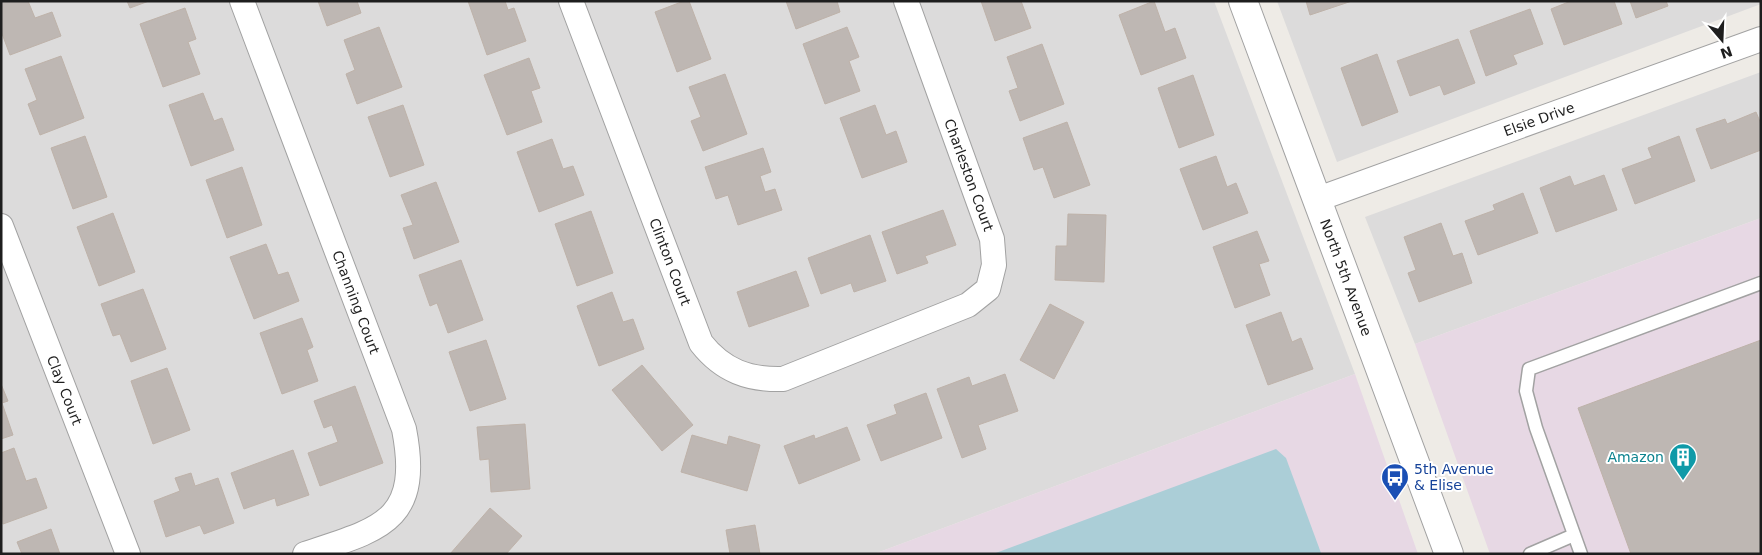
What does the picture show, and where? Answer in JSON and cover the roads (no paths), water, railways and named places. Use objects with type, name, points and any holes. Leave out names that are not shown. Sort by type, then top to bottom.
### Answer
[{"type":"street","name":"Channing Court","points":[[242,1],[404,429],[409,462],[407,487],[399,507],[387,522],[365,534],[305,554]]},
{"type":"street","name":"Clinton Court","points":[[571,1],[694,326],[701,343],[713,358],[736,371],[761,379],[784,379],[874,342]]},
{"type":"street","name":"Charleston Court","points":[[874,342],[968,305],[988,289],[994,265],[992,239],[986,218],[906,1]]},
{"type":"street","name":"North 5th Avenue","points":[[1243,1],[1449,554]]},
{"type":"street","name":"Elsie Drive","points":[[1318,200],[1761,40]]},
{"type":"street","name":"Clay Court","points":[[1,226],[128,554]]},
{"type":"lane","points":[[1581,554],[1536,428],[1526,391],[1529,369],[1761,283]]},
{"type":"lane","points":[[1530,554],[1574,535]]},
{"type":"water","points":[[1276,449],[1286,458],[1321,553],[993,554]]},
{"type":"place","name":"Amazon","points":[[1683,481]]},
{"type":"place","name":"5th Avenue & Elise","points":[[1395,501]]}]
